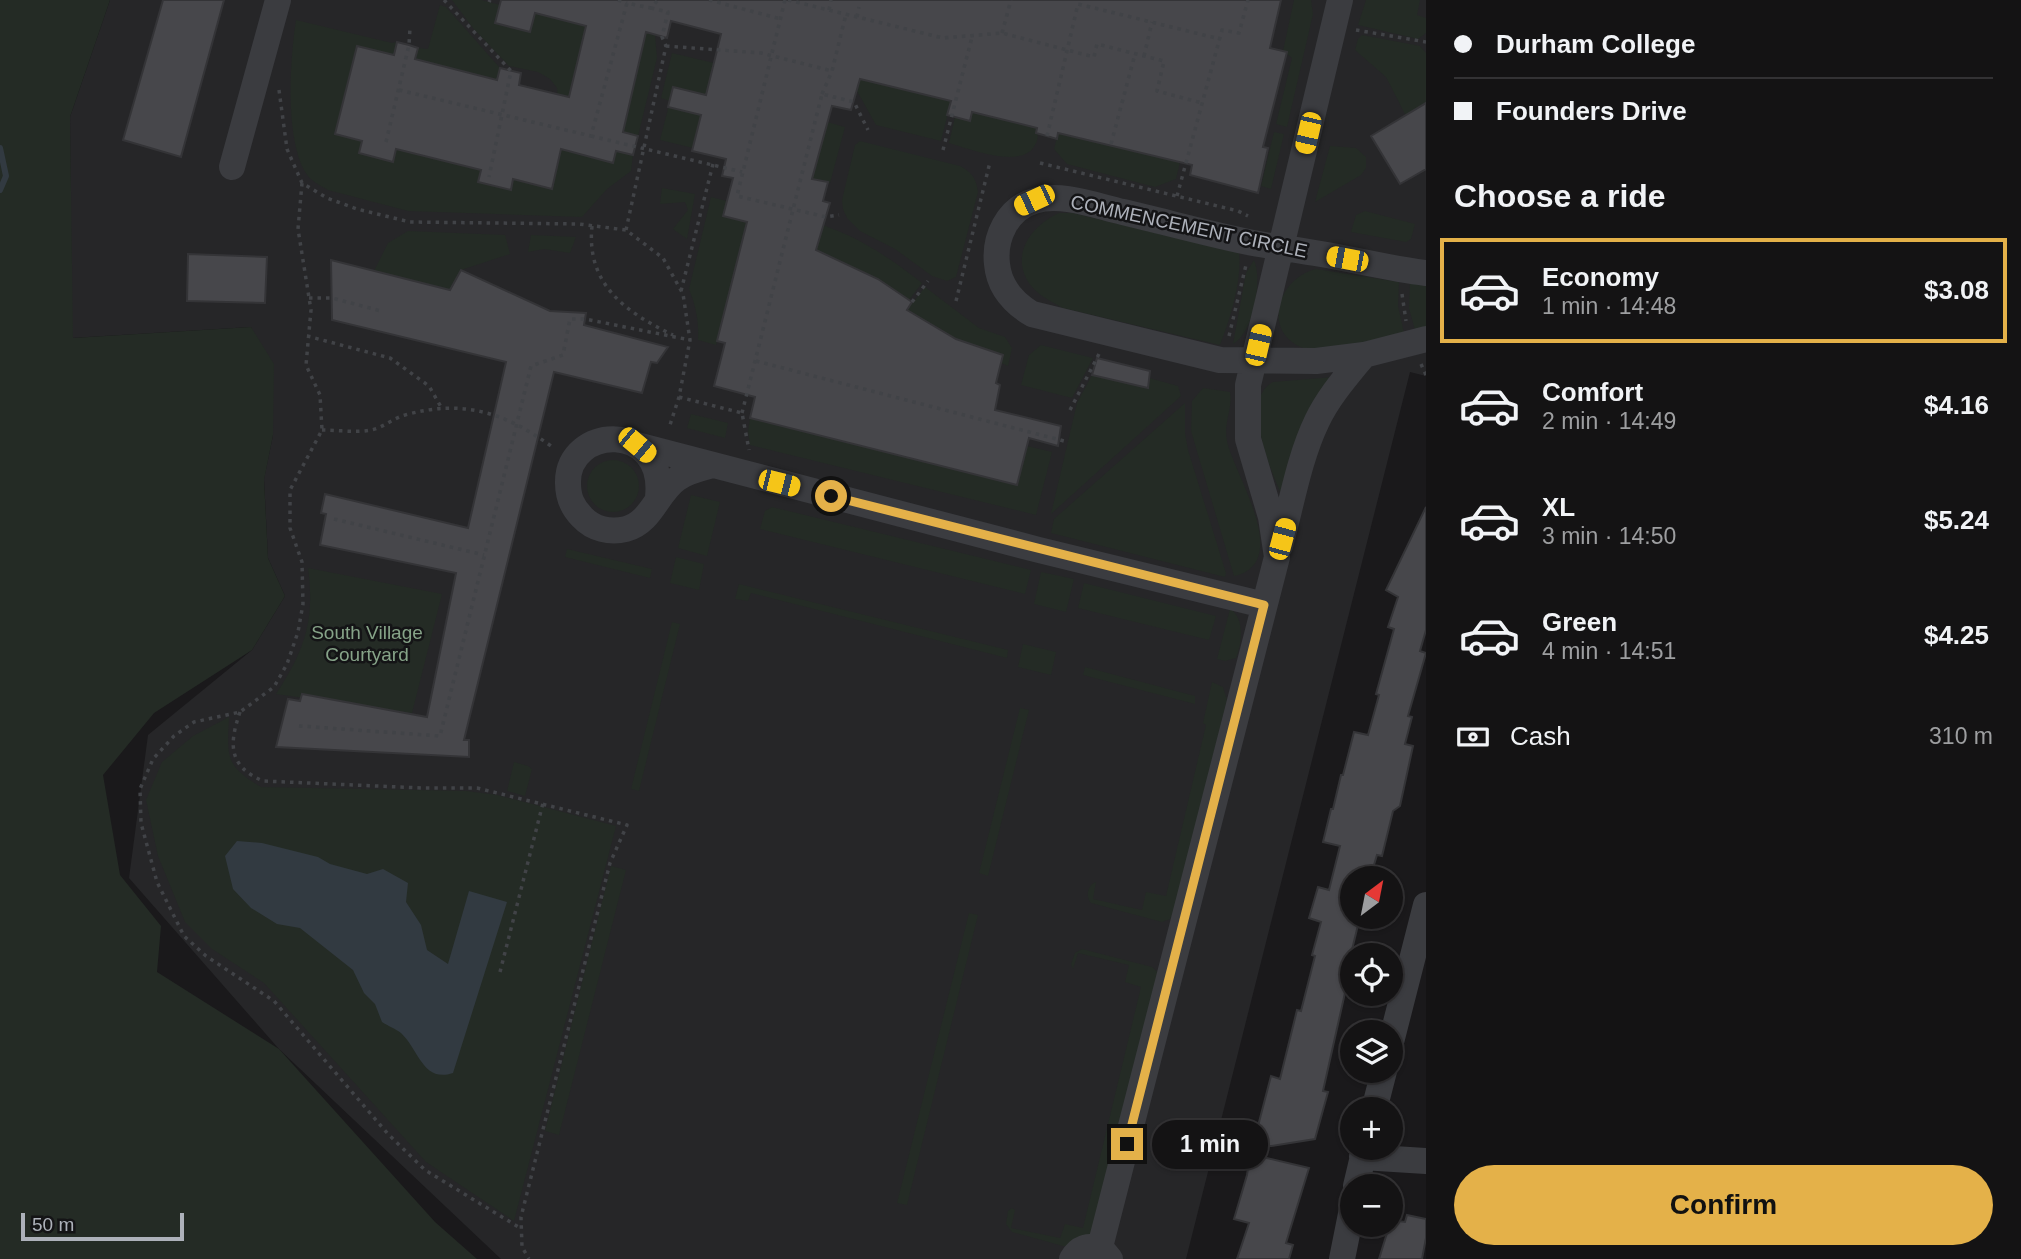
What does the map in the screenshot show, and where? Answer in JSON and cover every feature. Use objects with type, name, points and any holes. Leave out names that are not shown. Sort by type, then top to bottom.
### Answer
[{"type":"street","points":[[232,167],[278,0]]},
{"type":"street","points":[[1277,557],[1271,517],[1248,439],[1248,385],[1340,0]]},
{"type":"street","name":"COMMENCEMENT CIRCLE","points":[[1417,334],[1364,355],[1315,361],[1220,360],[1032,314],[1016,304],[998,274],[996,257],[999,237],[1007,220],[1019,207],[1034,200],[1048,198],[1067,200],[1253,243],[1426,273]]},
{"type":"street","points":[[1072,1259],[1082,1248],[1105,1253],[1264,605],[1309,439],[1342,381],[1364,355]]},
{"type":"street","points":[[649,448],[648,454],[656,467],[660,482],[652,511],[641,522],[628,529],[613,531],[598,528],[585,520],[575,509],[569,495],[568,480],[572,465],[580,453],[593,444],[607,439],[622,440],[753,477],[1264,605]]},
{"type":"street","points":[[658,497],[678,478],[713,465]]},
{"type":"street","points":[[1397,1020],[1426,905]]},
{"type":"street","points":[[1403,1158],[1426,1161]]},
{"type":"street","points":[[1342,1259],[1346,1237]]},
{"type":"path","points":[[444,0],[511,71],[489,177]]},
{"type":"path","points":[[618,0],[668,12],[662,37],[666,46],[626,230]]},
{"type":"path","points":[[651,8],[658,0]]},
{"type":"path","points":[[709,0],[781,19]]},
{"type":"path","points":[[839,215],[826,217],[737,196],[787,0],[943,38],[1002,33],[1094,57],[1097,44],[1164,61],[1157,91],[1202,103]]},
{"type":"path","points":[[829,10],[831,0]]},
{"type":"path","points":[[1002,33],[1011,0]]},
{"type":"path","points":[[1177,196],[1223,30],[1239,33],[1248,0]]},
{"type":"path","points":[[591,136],[627,3]]},
{"type":"path","points":[[1046,136],[1078,4],[1220,39]]},
{"type":"path","points":[[857,17],[859,7]]},
{"type":"path","points":[[753,477],[742,413],[822,94],[832,71],[846,15]]},
{"type":"path","points":[[1144,56],[1152,22]]},
{"type":"path","points":[[386,142],[409,45],[410,27]]},
{"type":"path","points":[[1363,31],[1426,42]]},
{"type":"path","points":[[943,150],[972,37]]},
{"type":"path","points":[[666,46],[772,55],[832,71]]},
{"type":"path","points":[[1111,144],[1135,54]]},
{"type":"path","points":[[279,81],[287,149],[302,183],[298,229],[311,310],[306,365],[320,395],[323,430],[290,491],[290,528],[302,562],[303,604],[298,632],[287,664],[274,687],[240,712],[194,722],[174,736],[153,759],[141,789],[141,823],[157,882],[184,936],[206,956],[274,1001],[388,1134],[425,1170],[520,1228]]},
{"type":"path","points":[[398,90],[743,172]]},
{"type":"path","points":[[822,94],[854,102],[868,130]]},
{"type":"path","points":[[956,301],[990,162]]},
{"type":"path","points":[[1040,163],[1238,211],[1249,216]]},
{"type":"path","points":[[681,291],[713,164]]},
{"type":"path","points":[[302,183],[327,198],[357,209],[410,222],[592,226],[626,230],[663,258],[681,291],[690,340],[679,397],[649,448]]},
{"type":"path","points":[[592,226],[590,246],[594,265],[607,289],[653,326],[678,338]]},
{"type":"path","points":[[1226,346],[1247,260]]},
{"type":"path","points":[[912,302],[928,281]]},
{"type":"path","points":[[1402,290],[1402,307],[1417,334]]},
{"type":"path","points":[[309,298],[332,298],[381,310]]},
{"type":"path","points":[[299,726],[440,736],[531,366],[563,355],[570,319],[585,319],[690,340]]},
{"type":"path","points":[[763,334],[772,336]]},
{"type":"path","points":[[307,336],[390,358],[429,386],[440,407]]},
{"type":"path","points":[[1070,410],[1099,354]]},
{"type":"path","points":[[755,361],[1064,441]]},
{"type":"path","points":[[679,397],[742,413]]},
{"type":"path","points":[[323,430],[372,430],[402,416],[440,407],[473,409],[517,424],[551,446]]},
{"type":"path","points":[[334,519],[484,555]]},
{"type":"path","points":[[240,712],[233,730],[235,759],[244,770],[263,780],[477,788],[627,825],[610,863],[520,1228],[522,1247],[529,1259]]},
{"type":"path","points":[[500,972],[543,803]]},
{"type":"shaded area","points":[[110,0],[1426,0],[1426,376],[1410,372],[1186,1259],[501,1259],[279,1049],[129,878],[148,735],[252,650],[285,596],[268,558],[264,479],[273,435],[251,327],[72,338],[70,117]]},
{"type":"shaded area","points":[[237,841],[262,843],[318,857],[330,864],[367,874],[383,869],[408,883],[406,902],[421,925],[427,950],[448,964],[469,891],[507,902],[453,1073],[443,1075],[428,1069],[401,1033],[382,1022],[375,1004],[364,993],[353,970],[300,928],[277,924],[251,908],[233,889],[225,856]]},
{"type":"green space","points":[[0,0],[110,0],[70,117],[73,338],[251,327],[274,364],[273,435],[264,480],[268,558],[285,596],[252,650],[154,713],[103,775],[120,875],[161,926],[157,972],[279,1049],[435,1222],[477,1259],[0,1259]]},
{"type":"green space","points":[[452,0],[481,0],[500,5],[496,23],[530,32],[535,13],[586,26],[564,118],[557,88],[550,79],[538,72],[509,66],[473,28]]},
{"type":"green space","points":[[1294,0],[1311,0],[1313,14],[1287,127],[1276,124],[1292,58],[1283,51]]},
{"type":"green space","points":[[1366,0],[1420,0],[1417,15],[1426,18],[1426,33],[1418,39],[1358,25]]},
{"type":"green space","points":[[440,5],[446,7],[500,68],[497,80],[415,59],[418,48],[428,49]]},
{"type":"green space","points":[[296,20],[397,42],[394,55],[357,46],[335,133],[362,141],[360,153],[392,162],[396,149],[481,170],[479,182],[510,190],[513,179],[552,189],[561,149],[612,163],[616,151],[633,155],[631,171],[607,189],[582,217],[408,211],[328,190],[306,174],[294,137],[291,75]]},
{"type":"green space","points":[[646,33],[655,35],[657,58],[638,136],[623,132]]},
{"type":"green space","points":[[1362,35],[1420,46],[1426,53],[1426,103],[1406,116],[1386,77],[1355,50]]},
{"type":"green space","points":[[672,53],[714,63],[693,148],[660,140],[670,101],[661,98]]},
{"type":"green space","points":[[855,77],[951,101],[941,141],[876,125],[857,91],[852,90]]},
{"type":"green space","points":[[972,112],[1037,128],[1036,143],[1030,151],[1021,156],[1009,157],[949,143],[955,117],[970,121]]},
{"type":"green space","points":[[827,122],[845,127],[830,183],[812,179]]},
{"type":"green space","points":[[1274,132],[1284,134],[1271,189],[1261,186]]},
{"type":"green space","points":[[1058,133],[1180,162],[1176,179],[1155,187],[1067,164],[1054,149]]},
{"type":"green space","points":[[860,141],[960,166],[973,177],[978,192],[956,277],[947,281],[932,276],[895,249],[860,231],[847,218],[842,200],[855,145]]},
{"type":"green space","points":[[1330,146],[1356,148],[1366,157],[1366,168],[1361,175],[1315,202]]},
{"type":"green space","points":[[662,188],[695,194],[687,239],[673,229],[688,210],[685,202],[660,204]]},
{"type":"green space","points":[[711,197],[727,201],[724,216],[747,222],[716,345],[698,340],[694,302],[689,289]]},
{"type":"green space","points":[[1365,211],[1415,224],[1411,239],[1406,242],[1351,232],[1356,215]]},
{"type":"green space","points":[[1059,213],[1073,213],[1239,253],[1237,287],[1220,345],[1063,308],[1039,294],[1025,276],[1022,254],[1031,234]]},
{"type":"green space","points":[[812,222],[870,247],[922,283],[909,300],[878,279],[816,250],[819,241]]},
{"type":"green space","points":[[408,231],[505,235],[510,254],[461,270],[450,290],[374,271],[388,243]]},
{"type":"green space","points":[[531,235],[576,237],[570,253],[544,249],[528,252]]},
{"type":"green space","points":[[1254,260],[1257,269],[1257,293],[1251,318],[1240,338],[1233,344],[1246,273]]},
{"type":"green space","points":[[1316,269],[1399,282],[1398,306],[1404,333],[1326,351],[1303,348],[1290,340],[1282,330],[1279,318],[1284,294],[1303,274]]},
{"type":"green space","points":[[1410,282],[1426,283],[1426,327],[1415,330],[1409,308]]},
{"type":"green space","points":[[925,287],[979,328],[1005,337],[1012,348],[1008,366],[1001,363],[1002,354],[956,339],[907,310]]},
{"type":"green space","points":[[1041,345],[1093,358],[1072,398],[1021,385],[1029,355]]},
{"type":"green space","points":[[1092,375],[1147,388],[1149,378],[1178,386],[1181,396],[1051,514],[1077,403]]},
{"type":"green space","points":[[1334,377],[1284,500],[1261,438],[1258,420],[1263,391],[1273,382]]},
{"type":"green space","points":[[1203,388],[1230,392],[1227,441],[1248,494],[1260,536],[1259,554],[1251,568],[1234,576],[1191,431],[1192,401]]},
{"type":"green space","points":[[1185,403],[1188,450],[1225,577],[1051,533],[1054,519]]},
{"type":"green space","points":[[691,414],[728,423],[725,438],[687,428]]},
{"type":"green space","points":[[750,418],[1017,485],[1027,446],[1052,452],[1036,515],[750,445]]},
{"type":"green space","points":[[613,460],[623,462],[631,468],[637,476],[637,496],[631,504],[623,510],[613,512],[603,510],[595,504],[589,496],[587,486],[589,476],[595,468],[603,462]]},
{"type":"green space","points":[[691,495],[720,502],[707,556],[678,548]]},
{"type":"green space","points":[[772,507],[1031,570],[1025,594],[760,529],[765,511]]},
{"type":"green space","points":[[567,549],[652,569],[650,578],[565,557]]},
{"type":"green space","points":[[676,557],[704,564],[699,590],[670,583]]},
{"type":"green space","name":"South Village Courtyard","points":[[308,568],[442,594],[412,713],[276,694],[301,649],[306,634],[310,603]]},
{"type":"green space","points":[[1041,572],[1074,579],[1066,612],[1034,604]]},
{"type":"green space","points":[[1084,583],[1216,616],[1209,640],[1078,608]]},
{"type":"green space","points":[[739,584],[1008,650],[1007,658],[751,593],[748,601],[735,599]]},
{"type":"green space","points":[[1230,609],[1238,618],[1241,638],[1236,658],[1225,661],[1217,659]]},
{"type":"green space","points":[[672,622],[680,624],[639,791],[631,789]]},
{"type":"green space","points":[[1023,644],[1056,652],[1051,675],[1018,667]]},
{"type":"green space","points":[[1085,667],[1195,696],[1195,704],[1083,675]]},
{"type":"green space","points":[[1212,682],[1223,687],[1227,700],[1174,913],[1170,919],[1162,922],[1091,903],[1088,891],[1096,882],[1093,899],[1142,910],[1146,892],[1166,896],[1206,725],[1203,723]]},
{"type":"green space","points":[[1020,708],[1029,710],[988,876],[979,873]]},
{"type":"green space","points":[[229,717],[228,741],[231,759],[241,773],[261,787],[466,791],[497,795],[616,826],[514,1221],[426,1162],[264,983],[212,949],[185,922],[158,856],[146,800],[162,762],[193,736]]},
{"type":"green space","points":[[514,762],[532,769],[525,796],[507,791]]},
{"type":"green space","points":[[611,866],[626,870],[559,1135],[545,1131]]},
{"type":"green space","points":[[969,913],[978,915],[907,1205],[897,1203]]},
{"type":"green space","points":[[1082,949],[1152,967],[1161,975],[1093,1232],[1074,1246],[1063,1246],[1012,1232],[1006,1224],[1008,1211],[1012,1208],[1015,1210],[1011,1228],[1060,1238],[1065,1224],[1083,1228],[1141,987],[1125,982],[1129,965],[1078,953],[1073,969],[1071,964],[1075,953]]},
{"type":"building","points":[[163,0],[224,0],[181,157],[123,140]]},
{"type":"building","points":[[501,0],[1281,0],[1270,48],[1287,52],[1263,147],[1268,148],[1258,193],[1190,175],[1192,165],[1058,133],[1057,139],[1036,133],[1037,128],[972,112],[970,121],[947,115],[951,101],[860,79],[851,110],[832,106],[812,179],[828,182],[823,201],[830,203],[816,250],[878,279],[912,302],[907,310],[956,339],[1003,355],[996,383],[1000,385],[995,410],[1061,426],[1058,446],[1029,438],[1017,485],[750,418],[755,397],[714,386],[725,343],[717,341],[747,222],[723,216],[733,178],[722,176],[726,159],[692,151],[701,115],[668,107],[673,87],[706,95],[721,34],[671,21],[667,38],[646,32],[623,132],[638,136],[633,155],[616,151],[613,163],[561,149],[552,189],[513,179],[511,190],[478,182],[481,170],[396,149],[393,162],[359,153],[362,141],[335,134],[357,46],[394,55],[397,42],[418,48],[415,59],[497,80],[500,68],[521,73],[519,85],[569,97],[586,26],[535,13],[530,32],[495,23]]},
{"type":"building","points":[[1426,103],[1426,169],[1400,184],[1371,136]]},
{"type":"building","points":[[188,254],[267,257],[265,303],[187,301]]},
{"type":"building","points":[[331,260],[450,290],[461,270],[550,311],[586,313],[584,325],[668,347],[657,363],[651,362],[642,393],[554,372],[464,740],[469,740],[469,757],[276,747],[288,699],[300,701],[302,694],[427,717],[456,573],[320,545],[326,514],[321,513],[325,494],[468,528],[506,362],[332,320]]},
{"type":"building","points":[[1097,358],[1150,371],[1148,388],[1092,375]]},
{"type":"building","points":[[1426,507],[1426,630],[1420,651],[1426,653],[1408,716],[1412,717],[1405,744],[1413,746],[1400,806],[1393,811],[1382,856],[1377,855],[1374,866],[1340,866],[1340,929],[1357,929],[1354,943],[1340,943],[1342,1006],[1323,1091],[1328,1092],[1315,1139],[1252,1149],[1271,1076],[1280,1079],[1297,1010],[1301,1011],[1315,956],[1312,955],[1321,922],[1309,918],[1318,887],[1329,890],[1340,846],[1323,842],[1331,809],[1354,732],[1368,735],[1379,695],[1376,694],[1394,629],[1388,627],[1398,597],[1386,590]]},
{"type":"building","points":[[1250,1154],[1309,1168],[1286,1243],[1293,1245],[1289,1259],[1237,1259],[1249,1223],[1234,1219],[1247,1175]]},
{"type":"building","points":[[1407,1215],[1426,1219],[1422,1259],[1379,1259],[1386,1237],[1403,1237]]},
{"type":"waterway","points":[[0,148],[6,176],[0,190]]},
{"type":"route","points":[[831,496],[1264,605],[1127,1144]]}]
